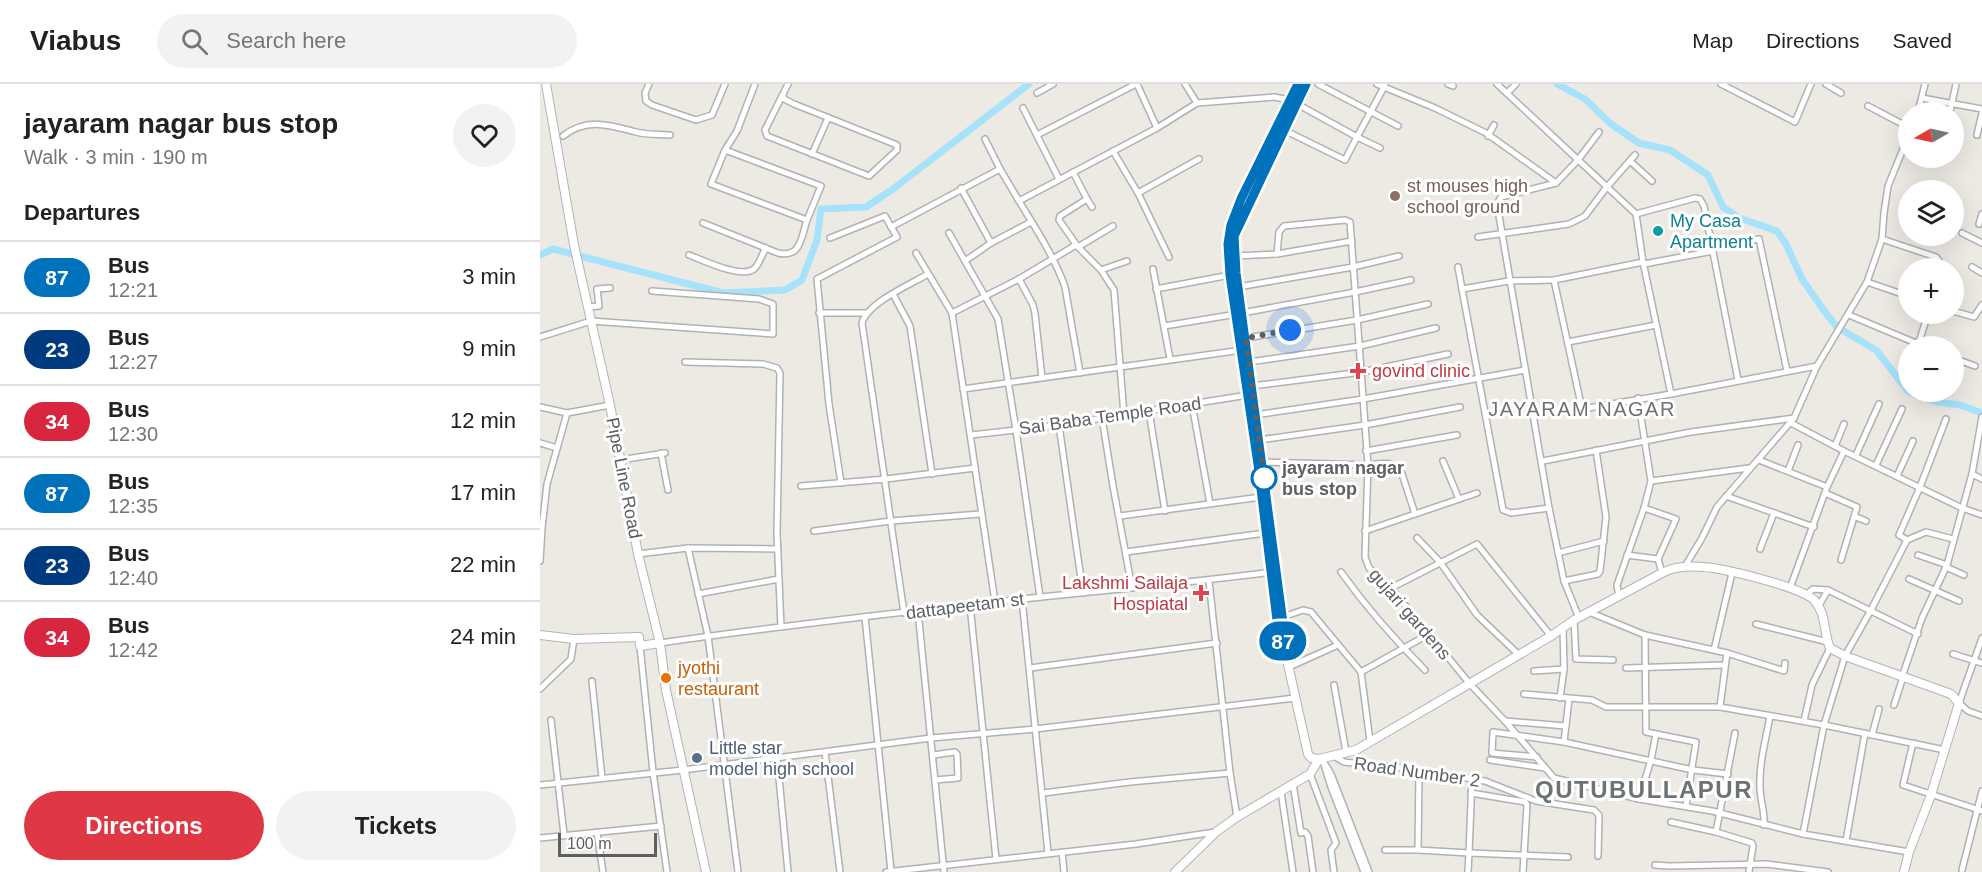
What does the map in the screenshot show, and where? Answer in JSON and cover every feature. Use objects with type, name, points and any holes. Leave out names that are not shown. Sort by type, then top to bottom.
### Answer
[{"type":"main road","name":"Pipe Line Road","points":[[546,84],[574,245],[610,405],[638,554],[660,643],[666,690],[706,872]]},
{"type":"main road","points":[[1283,642],[1285,638],[1282,616],[1265,533],[1250,398],[1242,350],[1234,236],[1284,130],[1298,84]]},
{"type":"main road","points":[[1306,84],[1293,102],[1241,199],[1231,225],[1228,244],[1230,275],[1246,338],[1252,386],[1250,398],[1256,415],[1280,640],[1283,642],[1308,754],[1311,758],[1322,760],[1356,750],[1589,612],[1670,569],[1703,567],[1790,588],[1806,595],[1814,600],[1824,618],[1829,645],[1845,656],[1951,694],[1959,703],[1931,795],[1909,852],[1904,872]]},
{"type":"main road","points":[[540,635],[660,643]]},
{"type":"main road","points":[[1174,871],[1216,832],[1310,774],[1322,760]]},
{"type":"street","points":[[649,84],[645,93],[646,101],[696,120],[712,115],[726,84]]},
{"type":"street","points":[[755,84],[737,131],[725,150],[711,184],[807,220]]},
{"type":"street","points":[[783,95],[784,99],[794,104],[897,145],[897,150],[869,176],[767,136],[765,132],[788,84]]},
{"type":"street","points":[[1037,93],[1053,84]]},
{"type":"street","points":[[1037,135],[1136,84],[1157,128]]},
{"type":"street","points":[[1185,84],[1197,104]]},
{"type":"street","points":[[1318,84],[1398,126]]},
{"type":"street","points":[[1377,84],[1435,108],[1488,136],[1556,183]]},
{"type":"street","points":[[1497,84],[1636,214],[1643,263],[1671,394]]},
{"type":"street","points":[[1507,93],[1516,84]]},
{"type":"street","points":[[1721,84],[1795,122],[1811,84]]},
{"type":"street","points":[[1826,84],[1841,93]]},
{"type":"street","points":[[1921,102],[1925,84]]},
{"type":"street","points":[[1952,102],[1956,84]]},
{"type":"street","points":[[1284,130],[1345,160],[1385,86]]},
{"type":"street","points":[[1019,201],[1157,128],[1197,104],[1274,97],[1293,102],[1380,148]]},
{"type":"street","points":[[1922,98],[1942,102]]},
{"type":"street","points":[[1868,106],[1898,122]]},
{"type":"street","points":[[1964,107],[1982,111],[1977,135]]},
{"type":"street","points":[[1023,108],[1059,179]]},
{"type":"street","points":[[812,154],[828,118]]},
{"type":"street","points":[[563,136],[571,130],[590,123],[638,133],[670,135]]},
{"type":"street","points":[[1488,136],[1494,124]]},
{"type":"street","points":[[1599,132],[1578,160],[1556,183],[1498,199],[1497,204],[1543,461],[1549,508],[1564,581],[1577,619],[1576,658],[1612,660]]},
{"type":"street","points":[[985,139],[1000,169],[1053,258],[1065,287],[1080,372]]},
{"type":"street","points":[[703,223],[783,254],[794,252],[798,249],[820,186],[725,150]]},
{"type":"street","points":[[1113,151],[1169,257]]},
{"type":"street","points":[[1478,237],[1569,224],[1580,220],[1635,155]]},
{"type":"street","points":[[1137,193],[1199,159]]},
{"type":"street","points":[[1630,161],[1652,181]]},
{"type":"street","points":[[1684,568],[1717,507],[1792,420],[1817,366],[1867,282],[1882,239],[1888,186],[1898,162]]},
{"type":"street","points":[[891,227],[1000,169]]},
{"type":"street","points":[[1072,172],[1092,207]]},
{"type":"street","points":[[961,188],[991,243]]},
{"type":"street","points":[[1636,214],[1695,198],[1700,200],[1704,206],[1738,380]]},
{"type":"street","points":[[1087,199],[1059,218],[1060,223],[1077,246],[1101,270],[1114,290],[1124,415]]},
{"type":"street","points":[[1980,224],[1982,213]]},
{"type":"street","points":[[830,238],[885,216],[897,237],[817,279],[829,404],[841,483]]},
{"type":"street","points":[[1235,256],[1277,254],[1352,241],[1351,224],[1345,220],[1284,226],[1279,232],[1277,254]]},
{"type":"street","points":[[965,261],[991,243],[1031,222]]},
{"type":"street","points":[[951,313],[1019,279],[1113,226]]},
{"type":"street","points":[[949,233],[998,319],[1040,597]]},
{"type":"street","points":[[1964,234],[1982,243]]},
{"type":"street","points":[[1462,289],[1509,281],[1554,280],[1759,239],[1787,371]]},
{"type":"street","points":[[1882,239],[1937,258]]},
{"type":"street","name":"gujari gardens","points":[[1352,241],[1368,465],[1366,563],[1391,588],[1470,684],[1545,768]]},
{"type":"street","points":[[689,255],[731,271],[748,272],[755,268],[766,248]]},
{"type":"street","points":[[916,253],[951,313],[995,602]]},
{"type":"street","points":[[1238,287],[1353,267],[1399,256]]},
{"type":"street","points":[[1101,270],[1127,261]]},
{"type":"street","points":[[1458,267],[1503,510],[1511,513],[1549,508]]},
{"type":"street","points":[[1972,267],[1982,273]]},
{"type":"street","points":[[1153,269],[1170,359]]},
{"type":"street","points":[[904,613],[862,323],[867,312],[928,274]]},
{"type":"street","points":[[1156,289],[1230,275]]},
{"type":"street","points":[[1019,279],[1033,305],[1042,378]]},
{"type":"street","points":[[1164,326],[1239,314],[1411,280]]},
{"type":"street","points":[[1554,280],[1582,409],[1817,366]]},
{"type":"street","points":[[1867,282],[1898,293]]},
{"type":"street","points":[[587,303],[598,297],[597,289],[610,288]]},
{"type":"street","points":[[540,337],[591,321],[773,334],[773,304],[771,302],[759,299],[652,291]]},
{"type":"street","points":[[893,294],[910,326],[932,474]]},
{"type":"street","points":[[1246,338],[1357,320],[1428,304]]},
{"type":"street","points":[[1964,314],[1974,316],[1982,305]]},
{"type":"street","points":[[819,312],[867,312]]},
{"type":"street","points":[[1848,316],[1898,337]]},
{"type":"street","points":[[1568,342],[1656,325]]},
{"type":"street","points":[[1249,362],[1360,346],[1436,328]]},
{"type":"street","points":[[963,389],[1242,350]]},
{"type":"street","points":[[1252,386],[1362,372],[1448,354]]},
{"type":"street","points":[[684,362],[763,364],[777,368],[780,373],[778,549],[781,627]]},
{"type":"street","points":[[1964,362],[1975,366]]},
{"type":"street","points":[[1256,415],[1363,399],[1525,370]]},
{"type":"street","name":"Sai Baba Temple Road","points":[[971,435],[1250,398]]},
{"type":"street","points":[[1618,597],[1617,585],[1651,481],[1638,398]]},
{"type":"street","points":[[1192,404],[1210,504]]},
{"type":"street","points":[[1856,455],[1879,404]]},
{"type":"street","points":[[540,408],[567,414],[610,405]]},
{"type":"street","points":[[1259,440],[1365,425],[1460,408]]},
{"type":"street","points":[[1876,465],[1902,409]]},
{"type":"street","points":[[1149,411],[1165,511]]},
{"type":"street","points":[[540,561],[547,484],[567,414]]},
{"type":"street","points":[[1102,418],[1132,588]]},
{"type":"street","points":[[1907,540],[1899,535],[1920,488],[1946,419]]},
{"type":"street","points":[[1894,705],[1923,618],[1947,566],[1972,474],[1982,419]]},
{"type":"street","points":[[1543,461],[1646,440],[1792,420],[1844,451],[1962,508],[1982,514]]},
{"type":"street","points":[[1834,446],[1844,424]]},
{"type":"street","points":[[1059,425],[1083,593]]},
{"type":"street","points":[[1366,451],[1457,435]]},
{"type":"street","points":[[1897,476],[1913,441]]},
{"type":"street","points":[[540,443],[557,448]]},
{"type":"street","points":[[1788,471],[1798,445]]},
{"type":"street","points":[[1564,581],[1599,573],[1606,517],[1596,450]]},
{"type":"street","points":[[1790,588],[1826,490],[1844,451]]},
{"type":"street","points":[[620,460],[663,453],[668,489]]},
{"type":"street","points":[[1759,460],[1788,471],[1856,506],[1858,510],[1841,560]]},
{"type":"street","points":[[1443,461],[1459,500]]},
{"type":"street","points":[[1261,462],[1368,465],[1392,463],[1399,468],[1402,474],[1415,514]]},
{"type":"street","points":[[801,486],[975,468]]},
{"type":"street","points":[[1651,481],[1749,468]]},
{"type":"street","points":[[1972,474],[1982,479]]},
{"type":"street","points":[[540,482],[547,484]]},
{"type":"street","points":[[1365,531],[1477,493]]},
{"type":"street","points":[[1726,496],[1814,527]]},
{"type":"street","points":[[1120,516],[1261,497]]},
{"type":"street","points":[[1644,508],[1676,519],[1658,559],[1662,573]]},
{"type":"street","points":[[1760,549],[1774,513]]},
{"type":"street","points":[[814,531],[891,521],[981,514]]},
{"type":"street","points":[[1856,517],[1866,521]]},
{"type":"street","points":[[1803,834],[1824,725],[1845,656],[1907,540],[1926,532],[1953,539]]},
{"type":"street","points":[[1126,552],[1265,533]]},
{"type":"street","points":[[1418,538],[1440,562],[1477,615],[1519,655]]},
{"type":"street","points":[[1558,553],[1604,541]]},
{"type":"street","points":[[1391,588],[1477,544],[1551,636]]},
{"type":"street","points":[[638,554],[688,548],[778,549]]},
{"type":"street","points":[[688,548],[708,636],[738,872]]},
{"type":"street","points":[[1627,555],[1658,559]]},
{"type":"street","points":[[1918,555],[1964,575]]},
{"type":"street","name":"dattapeetam st","points":[[660,643],[1022,598],[1209,581],[1273,571]]},
{"type":"street","points":[[1341,572],[1403,648],[1425,670]]},
{"type":"street","points":[[1714,650],[1732,573]]},
{"type":"street","points":[[698,594],[779,579]]},
{"type":"street","points":[[1909,579],[1959,601]]},
{"type":"street","points":[[1209,581],[1237,817]]},
{"type":"street","points":[[1806,595],[1813,589],[1828,590],[1918,634]]},
{"type":"street","points":[[1818,607],[1828,590]]},
{"type":"street","points":[[1022,598],[1048,854]]},
{"type":"street","points":[[970,605],[996,859]]},
{"type":"street","points":[[1282,616],[1308,610],[1361,672],[1370,741]]},
{"type":"street","points":[[918,611],[944,872]]},
{"type":"street","points":[[1589,612],[1645,635],[1727,653],[1784,671],[1785,663]]},
{"type":"street","points":[[865,617],[891,871]]},
{"type":"street","points":[[1756,624],[1829,645],[1812,685],[1804,721]]},
{"type":"street","points":[[1560,698],[1564,669],[1563,628]]},
{"type":"street","points":[[1361,672],[1429,634]]},
{"type":"street","points":[[1645,635],[1646,732],[1696,742],[1686,806]]},
{"type":"street","points":[[1982,638],[1959,703],[1968,711],[1982,716]]},
{"type":"street","points":[[540,689],[571,659],[574,639]]},
{"type":"street","points":[[640,641],[653,772],[667,872]]},
{"type":"street","points":[[1030,668],[1217,643]]},
{"type":"street","points":[[1289,667],[1338,645]]},
{"type":"street","points":[[1720,706],[1727,653]]},
{"type":"street","points":[[1953,654],[1982,663]]},
{"type":"street","points":[[1626,668],[1725,665]]},
{"type":"street","points":[[1533,671],[1564,669]]},
{"type":"street","points":[[592,681],[602,778]]},
{"type":"street","points":[[1334,685],[1346,752]]},
{"type":"street","points":[[1524,694],[1593,700],[1606,707],[1720,706],[1945,750]]},
{"type":"street","points":[[540,785],[683,770],[931,738],[1035,729],[1295,698]]},
{"type":"street","points":[[1564,742],[1569,699]]},
{"type":"street","points":[[1846,841],[1869,734],[1879,709]]},
{"type":"street","points":[[1764,825],[1765,812],[1760,789],[1760,774],[1770,716]]},
{"type":"street","points":[[551,720],[564,836]]},
{"type":"street","points":[[1505,721],[1566,726]]},
{"type":"street","points":[[1537,757],[1492,753],[1493,732],[1564,742],[1692,770],[1728,774]]},
{"type":"street","points":[[1716,832],[1735,733]]},
{"type":"street","points":[[1639,799],[1656,734]]},
{"type":"street","points":[[1913,744],[1903,785],[1979,810]]},
{"type":"street","points":[[825,752],[840,872]]},
{"type":"street","points":[[934,758],[955,752],[957,754],[958,777],[936,780]]},
{"type":"street","name":"Road Number 2","points":[[1334,756],[1344,762],[1472,778],[1536,801],[1594,810],[1599,815],[1598,856]]},
{"type":"street","points":[[777,757],[788,872]]},
{"type":"street","points":[[1322,760],[1364,872]]},
{"type":"street","points":[[1322,760],[1331,774],[1369,872]]},
{"type":"street","points":[[1490,760],[1545,768],[1554,778],[1639,799],[1721,813],[1803,834],[1909,852]]},
{"type":"street","points":[[1418,850],[1419,771]]},
{"type":"street","points":[[1043,793],[1230,773]]},
{"type":"street","points":[[1310,774],[1336,843],[1331,849],[1334,872]]},
{"type":"street","points":[[1468,872],[1472,778]]},
{"type":"street","points":[[1293,784],[1301,833],[1305,832],[1308,836],[1313,872]]},
{"type":"street","points":[[1962,870],[1982,791]]},
{"type":"street","points":[[1281,792],[1293,872]]},
{"type":"street","points":[[1471,793],[1525,802],[1527,805],[1523,872]]},
{"type":"street","points":[[1671,822],[1752,843],[1749,872]]},
{"type":"street","points":[[540,838],[661,826]]},
{"type":"street","points":[[597,832],[603,872]]},
{"type":"street","points":[[886,872],[1136,844],[1216,832]]},
{"type":"street","points":[[1385,849],[1568,856]]},
{"type":"street","points":[[1062,852],[1064,872]]},
{"type":"street","points":[[1655,864],[1669,869],[1767,864],[1828,872]]},
{"type":"street","points":[[1766,872],[1767,864]]},
{"type":"waterway","points":[[540,255],[553,249],[723,293],[785,290],[802,280],[817,240],[821,209],[866,207],[893,189],[1029,84]]},
{"type":"waterway","points":[[1557,84],[1585,99],[1611,124],[1639,143],[1670,150],[1708,175],[1723,207],[1739,218],[1777,231],[1786,244],[1802,279],[1837,327],[1876,350],[1898,378]]},
{"type":"waterway","points":[[1937,402],[1960,405],[1982,413]]},
{"type":"bus line","name":"87","points":[[1298,84],[1241,199],[1231,225],[1228,244],[1230,275],[1258,464],[1277,620],[1280,640],[1283,642],[1285,638],[1236,273],[1234,236],[1306,84]]},
{"type":"place","name":"st mouses high school ground","points":[[1395,196]]},
{"type":"place","name":"My Casa Apartment","points":[[1658,231]]},
{"type":"place","name":"govind clinic","points":[[1358,371]]},
{"type":"place","name":"jayaram nagar bus stop","points":[[1264,478]]},
{"type":"place","name":"Lakshmi Sailaja Hospiatal","points":[[1201,593]]},
{"type":"place","name":"jyothi restaurant","points":[[666,678]]},
{"type":"place","name":"Little star model high school","points":[[697,758]]},
{"type":"district","name":"JAYARAM NAGAR","points":[[1582,409]]},
{"type":"district","name":"QUTUBULLAPUR","points":[[1644,789]]},
{"type":"route","points":[[1264,478],[1264,480],[1246,338],[1290,330]]}]
